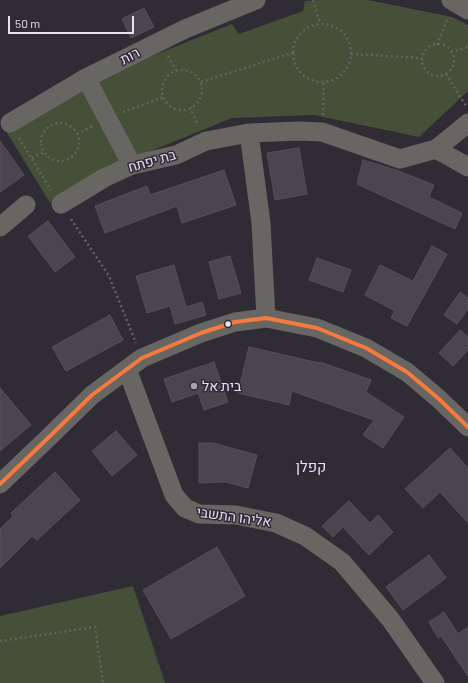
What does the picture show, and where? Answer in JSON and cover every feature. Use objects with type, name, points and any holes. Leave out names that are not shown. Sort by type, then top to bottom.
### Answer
[{"type":"street","name":"רות","points":[[10,124],[86,78],[185,29],[256,0]]},
{"type":"street","points":[[86,78],[132,165]]},
{"type":"street","points":[[468,124],[436,149],[468,167]]},
{"type":"street","name":"בת יפתח","points":[[61,204],[104,178],[132,165],[176,156],[206,141],[249,133],[299,131],[322,132],[400,159],[436,149]]},
{"type":"street","points":[[249,133],[261,223],[266,318]]},
{"type":"street","points":[[0,227],[26,205]]},
{"type":"street","points":[[0,484],[92,395],[142,358],[201,333],[235,322],[266,318],[317,328],[366,348],[407,372],[439,399],[468,428]]},
{"type":"street","name":"אליהו התשבי","points":[[127,369],[174,495],[185,508],[199,514],[236,515],[276,522],[305,536],[342,562],[391,620],[436,683]]},
{"type":"path","points":[[313,0],[320,24]]},
{"type":"path","points":[[437,45],[458,4]]},
{"type":"path","points":[[324,23],[342,30],[348,38],[351,47],[351,57],[348,66],[342,74],[334,79],[324,82],[315,81],[302,74],[294,63],[292,53],[298,35],[305,28],[314,24],[324,23]]},
{"type":"path","points":[[437,45],[443,45],[448,48],[454,57],[452,68],[446,74],[441,76],[428,73],[422,64],[422,58],[427,49],[437,45]]},
{"type":"path","points":[[451,52],[468,47]]},
{"type":"path","points":[[201,82],[292,53]]},
{"type":"path","points":[[351,54],[422,58]]},
{"type":"path","points":[[187,70],[193,72],[201,82],[201,95],[194,106],[188,109],[181,110],[174,108],[164,100],[162,93],[164,80],[174,71],[187,70]]},
{"type":"path","points":[[446,74],[468,109]]},
{"type":"path","points":[[322,132],[324,82]]},
{"type":"path","points":[[107,118],[164,96]]},
{"type":"path","points":[[10,124],[51,190],[109,276],[142,358]]},
{"type":"path","points":[[54,124],[66,124],[72,127],[76,132],[79,138],[79,144],[74,155],[69,159],[57,161],[46,155],[44,152],[41,144],[44,132],[54,124]]},
{"type":"path","points":[[32,158],[44,152]]},
{"type":"path","points":[[0,641],[95,627],[103,683]]},
{"type":"green space","points":[[368,0],[452,17],[468,25],[468,91],[419,137],[314,115],[232,118],[136,157],[50,203],[6,131],[119,69],[232,24],[239,34],[303,11],[305,1]]},
{"type":"green space","points":[[133,586],[165,683],[0,683],[0,616]]},
{"type":"building","points":[[144,8],[154,27],[131,38],[122,19]]},
{"type":"building","points":[[0,141],[24,175],[0,192]]},
{"type":"building","points":[[299,148],[307,194],[275,200],[267,153]]},
{"type":"building","points":[[363,160],[396,170],[434,185],[429,197],[462,213],[455,229],[357,184]]},
{"type":"building","points":[[224,170],[236,205],[182,223],[177,206],[105,233],[95,206],[147,186],[150,195]]},
{"type":"building","points":[[48,221],[75,257],[55,272],[28,236]]},
{"type":"building","points":[[432,246],[447,254],[407,326],[391,318],[395,311],[365,295],[380,265],[413,281]]},
{"type":"building","points":[[230,256],[241,293],[219,299],[209,262]]},
{"type":"building","points":[[317,258],[351,270],[343,292],[309,280]]},
{"type":"building","points":[[174,265],[186,307],[202,302],[206,315],[175,324],[170,306],[147,313],[136,276]]},
{"type":"building","points":[[460,292],[468,298],[468,309],[457,324],[444,315]]},
{"type":"building","points":[[110,315],[123,340],[66,371],[52,347]]},
{"type":"building","points":[[460,330],[468,337],[468,350],[453,366],[439,353]]},
{"type":"building","points":[[249,347],[320,362],[371,380],[366,392],[404,417],[383,448],[363,435],[374,420],[292,391],[289,405],[238,393]]},
{"type":"building","name":"בית אל","points":[[214,362],[228,402],[204,410],[198,393],[172,402],[164,379]]},
{"type":"building","points":[[0,388],[31,425],[0,451]]},
{"type":"building","points":[[116,431],[137,455],[112,476],[92,451]]},
{"type":"building","points":[[199,443],[213,443],[257,455],[248,488],[226,482],[199,483]]},
{"type":"building","points":[[450,448],[468,468],[468,523],[440,492],[423,508],[405,489]]},
{"type":"building","points":[[55,472],[80,500],[37,540],[32,536],[0,568],[0,529],[13,516],[11,513]]},
{"type":"building","points":[[349,501],[370,523],[378,515],[393,532],[369,555],[343,527],[333,537],[322,526]]},
{"type":"building","points":[[217,547],[245,596],[171,639],[143,590]]},
{"type":"building","points":[[429,555],[446,578],[403,610],[386,587]]},
{"type":"building","points":[[444,612],[458,634],[468,627],[468,676],[441,636],[438,638],[429,622]]},
{"type":"transit line","points":[[0,484],[92,395],[142,358],[201,333],[235,322],[266,318],[317,328],[366,348],[407,372],[439,399],[468,427]]},
{"type":"place","name":"בית אל","points":[[194,386]]},
{"type":"district","name":"קפלן","points":[[311,467]]}]
